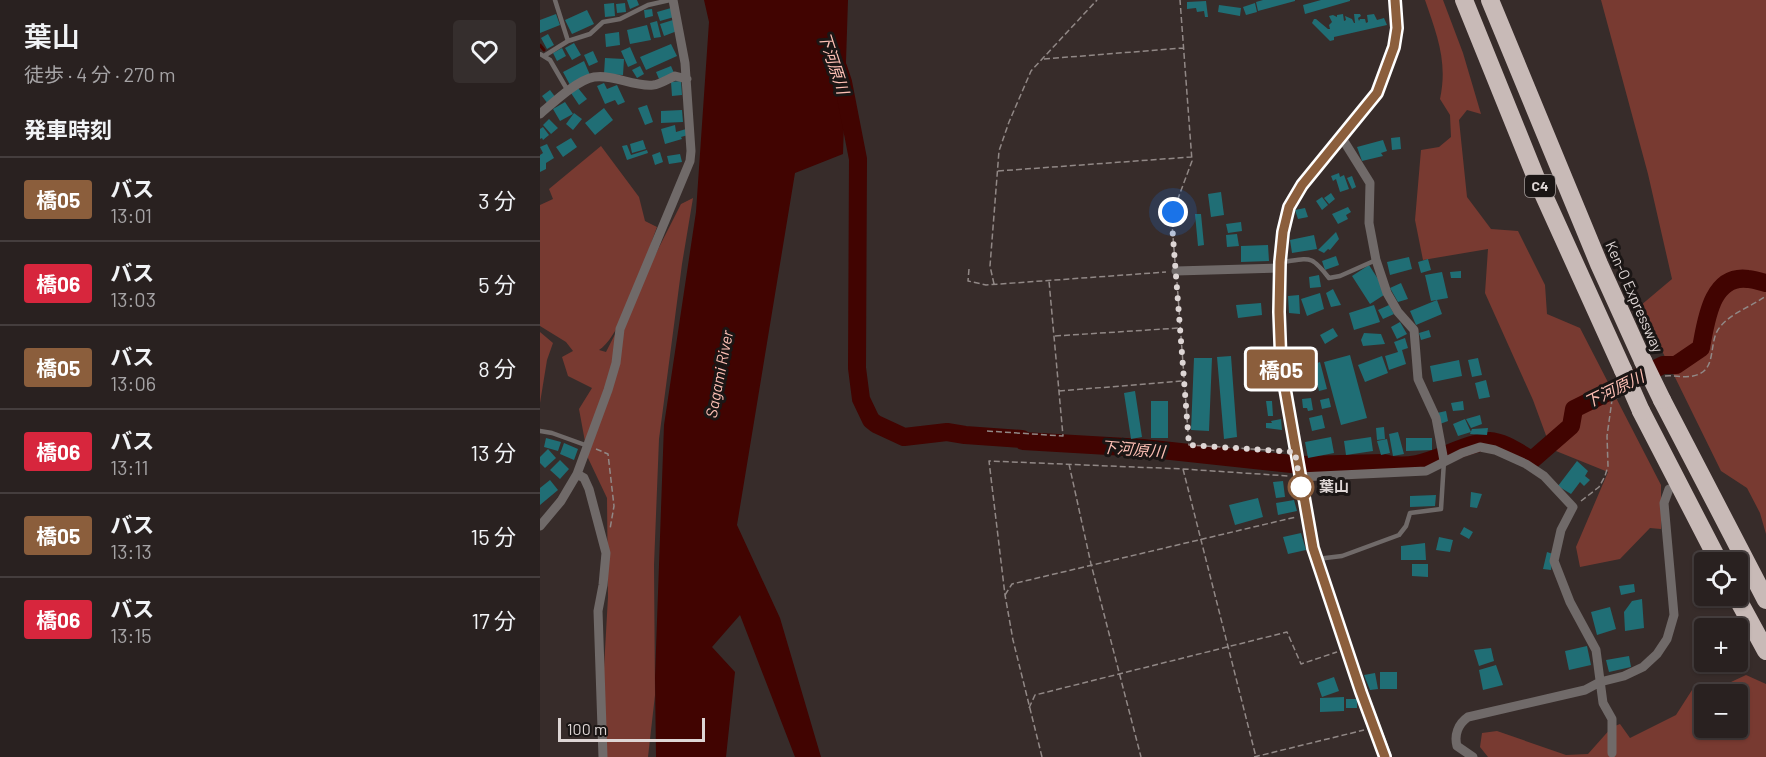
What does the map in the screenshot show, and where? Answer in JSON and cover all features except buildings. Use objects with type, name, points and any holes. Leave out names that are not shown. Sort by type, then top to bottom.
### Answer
[{"type":"highway","name":"C4","points":[[1464,0],[1536,177],[1641,411],[1714,552]]},
{"type":"highway","name":"Ken-O Expressway","points":[[1490,0],[1599,264],[1643,361],[1766,600]]},
{"type":"highway","points":[[1741,606],[1766,651]]},
{"type":"main road","points":[[1386,757],[1316,560],[1299,476],[1279,341],[1280,265],[1283,232],[1289,207],[1302,185],[1377,93],[1387,72],[1394,47],[1397,28],[1395,0]]},
{"type":"street","points":[[540,526],[561,501],[577,474],[616,363],[620,328],[690,161],[684,51],[672,0]]},
{"type":"street","points":[[540,114],[568,91],[594,77],[619,78],[646,85],[661,83],[675,76],[687,79]]},
{"type":"street","points":[[1341,138],[1370,183],[1369,223],[1376,260],[1387,293],[1398,312],[1414,330],[1418,379],[1436,418],[1444,461]]},
{"type":"street","points":[[1176,271],[1280,265]]},
{"type":"street","points":[[1299,476],[1426,471],[1444,461],[1480,447],[1495,450],[1544,476],[1573,507],[1561,530],[1554,561],[1570,602],[1596,650],[1603,703],[1612,719],[1612,753]]},
{"type":"street","points":[[577,474],[584,478],[589,489],[606,554],[606,567],[598,611],[603,757]]},
{"type":"street","points":[[1473,757],[1457,746],[1455,738],[1461,721],[1468,717],[1585,690],[1600,682],[1624,676],[1643,667],[1657,654],[1667,639],[1674,615],[1664,503],[1669,489]]},
{"type":"lane","points":[[555,0],[568,41]]},
{"type":"lane","points":[[568,91],[550,60],[542,55],[568,41],[590,34],[603,22],[620,19],[648,6],[672,0]]},
{"type":"lane","points":[[1280,265],[1309,258],[1317,263],[1329,278],[1340,276],[1376,260]]},
{"type":"lane","points":[[540,431],[588,446]]},
{"type":"lane","points":[[1316,560],[1342,556],[1399,535],[1406,526],[1410,513],[1441,509],[1444,461]]},
{"type":"path","points":[[994,284],[990,266],[999,151],[1009,122],[1031,71],[1097,0]]},
{"type":"path","points":[[1180,0],[1192,161],[1173,212],[1172,224],[1189,445],[1295,452]]},
{"type":"path","points":[[1042,59],[1184,48]]},
{"type":"path","points":[[998,171],[1192,157]]},
{"type":"path","points":[[969,269],[968,281],[994,284],[1176,271]]},
{"type":"path","points":[[987,431],[1063,436],[1049,281]]},
{"type":"path","points":[[1760,301],[1766,296]]},
{"type":"path","points":[[1054,336],[1180,327]]},
{"type":"path","points":[[1059,391],[1184,381]]},
{"type":"path","points":[[588,446],[608,454],[614,506],[606,554]]},
{"type":"path","points":[[1042,757],[1005,595],[989,461],[1069,463],[1299,476]]},
{"type":"path","points":[[1069,463],[1091,564],[1141,757]]},
{"type":"path","points":[[1183,469],[1255,757],[1375,727]]},
{"type":"path","points":[[1005,595],[1012,584],[1306,515]]},
{"type":"path","points":[[1029,708],[1035,695],[1287,632],[1301,664],[1346,649]]},
{"type":"shaded area","points":[[1425,0],[1443,0],[1463,53],[1481,114],[1467,110],[1459,120],[1467,197],[1491,229],[1518,231],[1545,285],[1547,314],[1580,328],[1661,485],[1661,529],[1650,528],[1620,559],[1580,567],[1576,547],[1608,472],[1551,449],[1533,400],[1485,293],[1488,249],[1423,260],[1415,220],[1421,150],[1439,147],[1451,137],[1450,115],[1440,99],[1443,73],[1440,49]]},
{"type":"shaded area","points":[[1601,0],[1766,0],[1766,534],[1760,513],[1747,488],[1721,471],[1640,306],[1672,279],[1648,174]]},
{"type":"shaded area","points":[[601,146],[639,197],[645,221],[657,227],[617,329],[599,350],[606,352],[681,204],[693,198],[659,439],[654,565],[655,695],[648,757],[599,757],[608,597],[607,498],[588,458],[579,409],[592,388],[568,376],[562,357],[573,351],[566,342],[540,326],[540,205],[553,199],[549,189]]},
{"type":"shaded area","points":[[540,332],[553,343],[547,360],[540,403]]},
{"type":"shaded area","points":[[1746,675],[1766,684],[1766,757],[1488,757],[1480,747],[1482,733],[1497,731],[1566,755],[1588,754],[1612,727],[1620,724],[1630,738],[1676,715],[1694,690],[1694,738],[1748,738],[1748,684],[1727,684]]},
{"type":"water","name":"Sagami River","points":[[704,0],[848,0],[843,154],[795,173],[737,525],[780,618],[821,757],[795,757],[740,615],[712,647],[735,672],[726,757],[656,757],[655,677],[664,425],[696,212],[709,22]]},
{"type":"waterway","points":[[540,45],[544,50]]},
{"type":"waterway","name":"下河原川","points":[[838,67],[858,159],[857,368],[861,399],[871,420],[904,437],[947,432],[1022,439],[1023,441],[1143,448],[1301,465],[1384,463],[1408,465],[1487,441],[1506,446],[1532,460],[1571,426],[1574,409],[1663,365],[1676,365],[1701,348],[1712,302],[1726,284],[1736,279],[1752,279],[1766,283]]},
{"type":"bus line","name":"橋05","points":[[1385,757],[1313,548],[1281,366],[1279,312],[1280,262],[1283,232],[1289,207],[1302,185],[1377,93],[1387,72],[1394,47],[1397,28],[1395,0]]},
{"type":"place","name":"葉山","points":[[1301,487]]},
{"type":"route","points":[[1173,212],[1172,224],[1189,445],[1295,452],[1302,496],[1301,487]]}]
